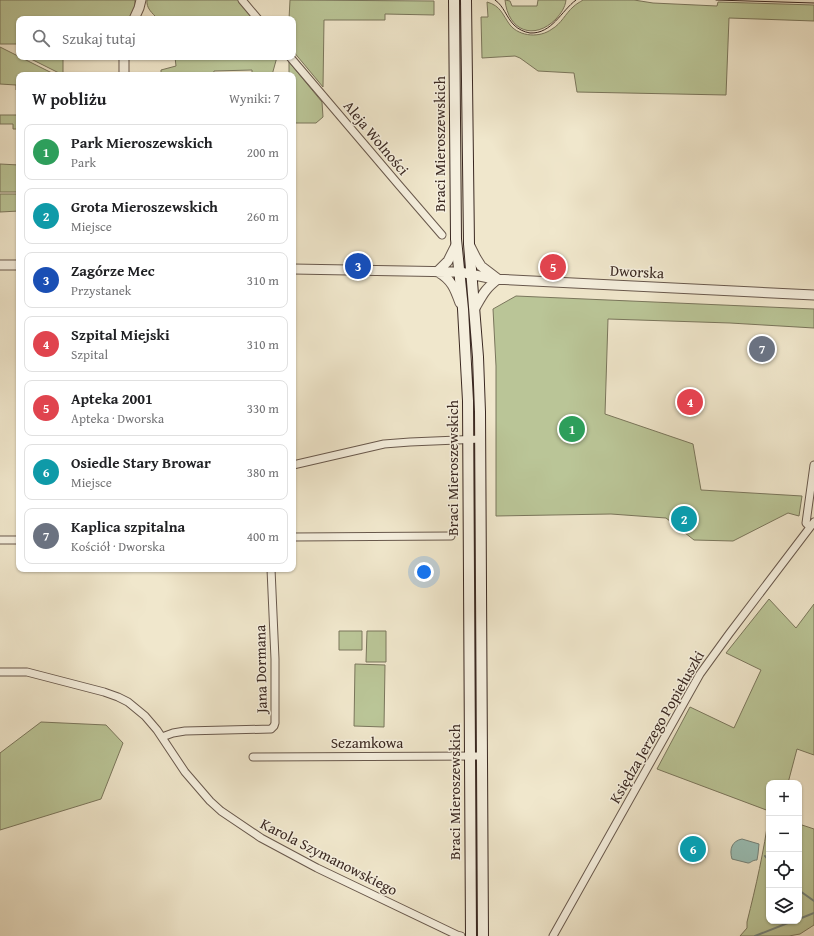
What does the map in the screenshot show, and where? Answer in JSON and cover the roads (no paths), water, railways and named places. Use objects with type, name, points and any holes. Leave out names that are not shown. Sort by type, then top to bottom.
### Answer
[{"type":"main road","name":"Braci Mieroszewskich","points":[[454,1],[456,245],[463,310],[468,401],[472,936]]},
{"type":"main road","name":"Braci Mieroszewskich","points":[[466,3],[469,244],[480,385],[481,439],[483,936]]},
{"type":"main road","points":[[472,936],[480,926],[483,913]]},
{"type":"street","points":[[135,16],[141,0]]},
{"type":"street","points":[[242,0],[255,16]]},
{"type":"street","points":[[124,60],[124,72]]},
{"type":"street","name":"Aleja Wolności","points":[[293,60],[442,235]]},
{"type":"street","points":[[469,244],[481,266],[498,279],[484,293],[475,308]]},
{"type":"street","points":[[456,245],[448,262],[437,272],[446,276],[453,284],[463,310]]},
{"type":"street","points":[[0,265],[16,265]]},
{"type":"street","name":"Dworska","points":[[296,269],[460,272],[490,279],[814,295]]},
{"type":"street","points":[[296,465],[384,444],[481,439]]},
{"type":"street","points":[[812,524],[806,523],[814,465]]},
{"type":"street","name":"Księdza Jerzego Popiełuszki","points":[[553,936],[700,674],[812,524]]},
{"type":"street","points":[[296,537],[451,536]]},
{"type":"street","points":[[0,540],[16,540]]},
{"type":"street","name":"Jana Dormana","points":[[162,737],[185,731],[272,729],[274,726],[275,659],[271,572]]},
{"type":"street","name":"Karola Szymanowskiego","points":[[0,672],[27,672],[118,697],[128,702],[145,716],[162,737],[185,772],[210,801],[221,811],[261,838],[317,868],[461,936]]},
{"type":"street","name":"Sezamkowa","points":[[253,757],[482,756]]},
{"type":"water","points":[[742,839],[759,844],[757,860],[748,863],[732,859],[732,846]]},
{"type":"waterway","points":[[802,892],[814,901]]},
{"type":"waterway","points":[[802,918],[814,913]]},
{"type":"waterway","points":[[755,936],[785,924]]},
{"type":"tram line","points":[[495,0],[501,5],[509,19],[517,28],[530,33],[544,30],[550,26],[576,0]]},
{"type":"tram line","points":[[716,0],[814,3]]},
{"type":"place","name":"Zagórze Mec","points":[[358,266]]},
{"type":"place","name":"Apteka 2001","points":[[553,267]]},
{"type":"place","name":"Kaplica szpitalna","points":[[762,349]]},
{"type":"place","name":"Szpital Miejski","points":[[690,402]]},
{"type":"place","name":"Park Mieroszewskich","points":[[572,429]]},
{"type":"place","name":"Grota Mieroszewskich","points":[[684,519]]},
{"type":"place","name":"Osiedle Stary Browar","points":[[693,849]]}]
